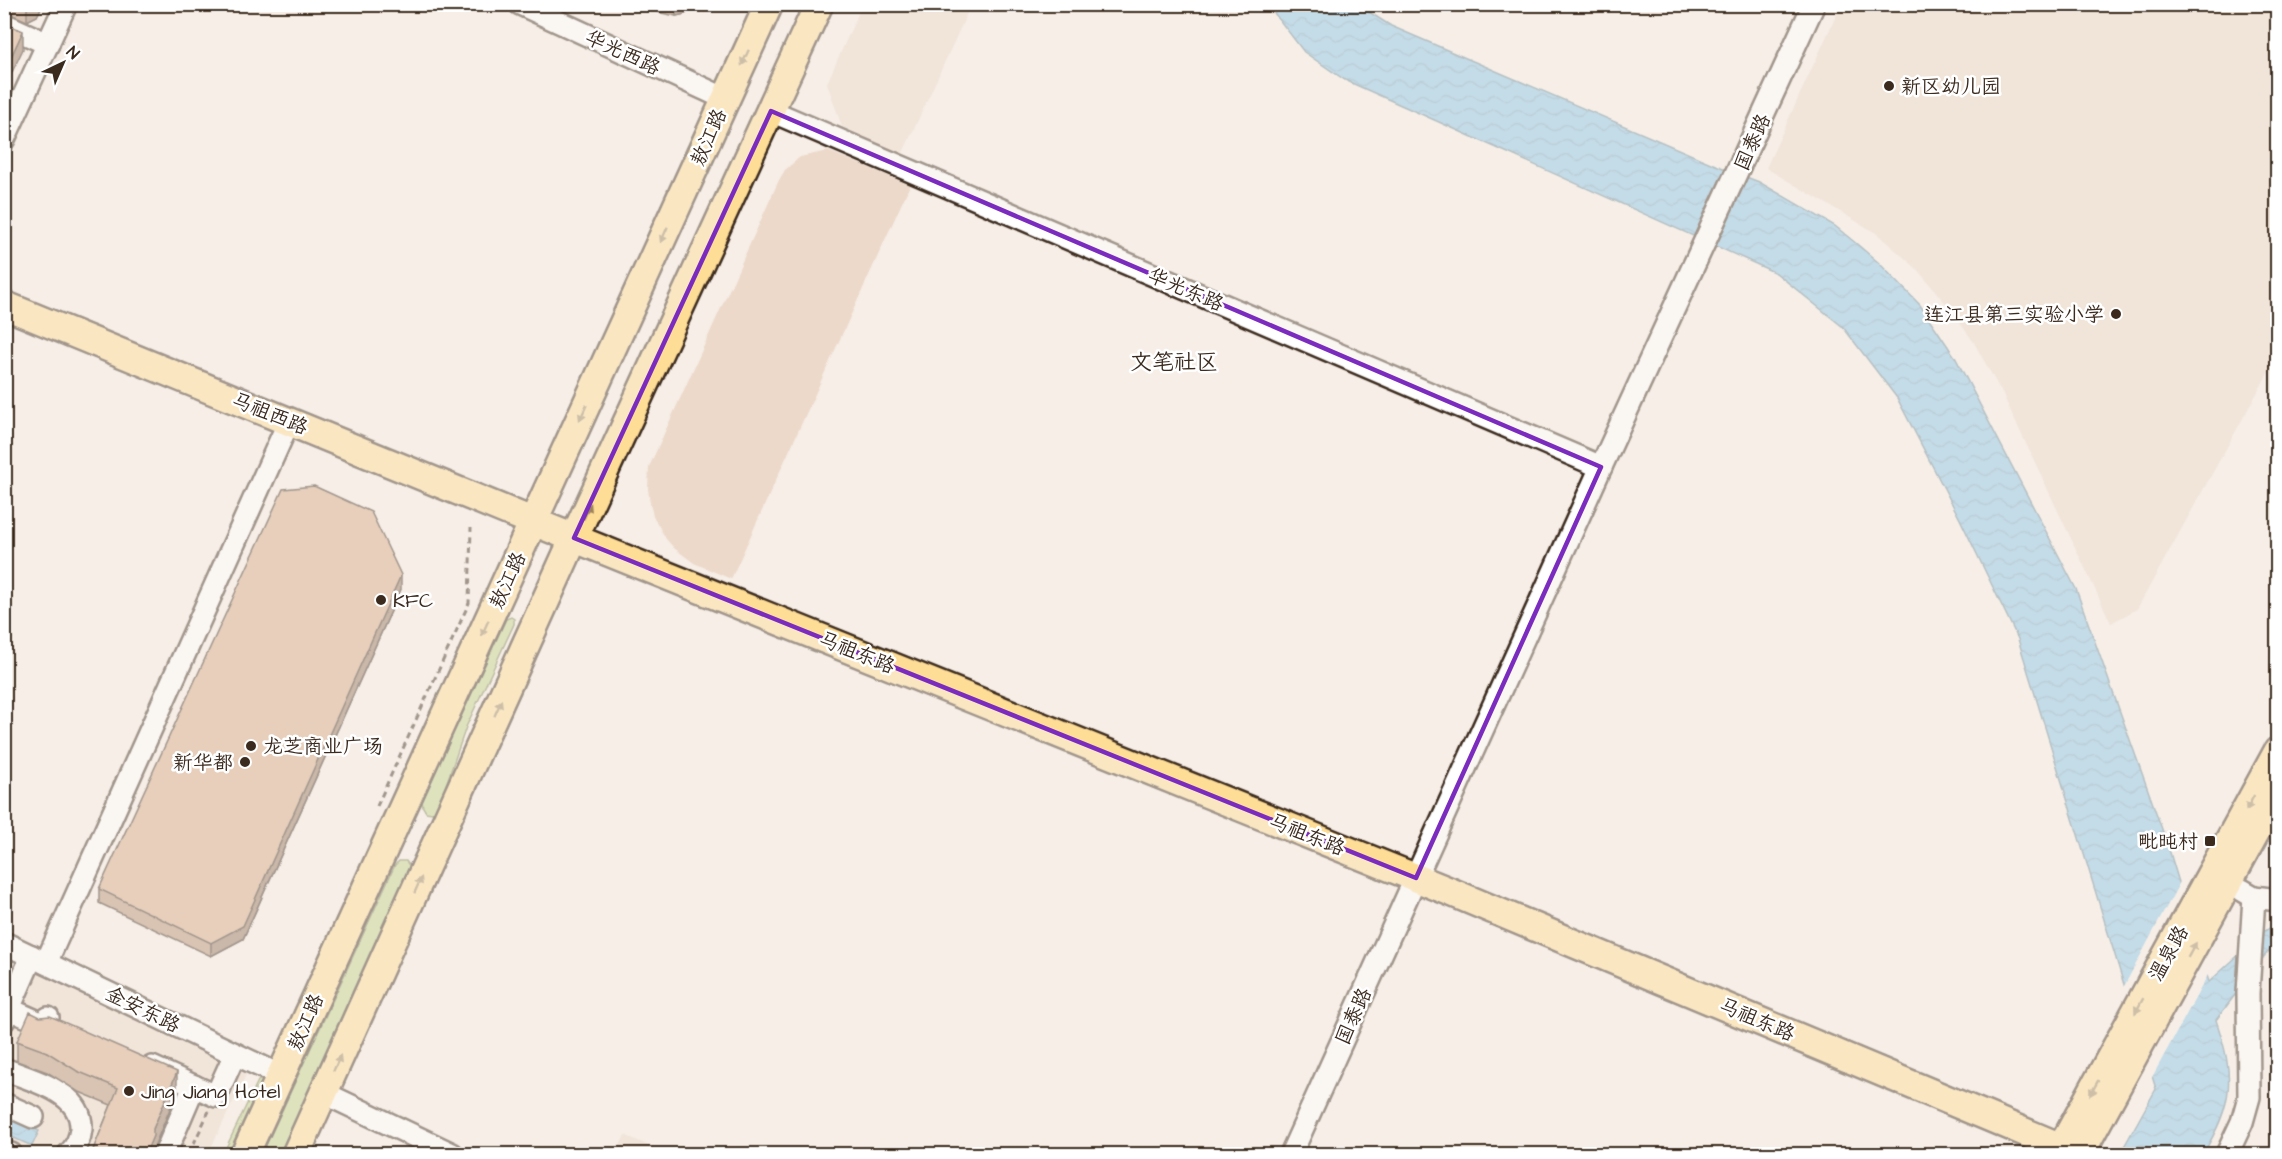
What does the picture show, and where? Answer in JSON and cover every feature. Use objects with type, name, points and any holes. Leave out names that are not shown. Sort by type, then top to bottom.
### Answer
[{"type":"main road","name":"敖江路","points":[[234,1150],[281,1076],[769,4]]},
{"type":"main road","points":[[296,1155],[574,538],[819,4]]},
{"type":"main road","name":"马祖西路","points":[[4,305],[534,522]]},
{"type":"main road","name":"马祖东路","points":[[534,522],[1416,878],[2069,1153]]},
{"type":"main road","name":"温泉路","points":[[2069,1153],[2203,909],[2277,751]]},
{"type":"main road","name":"温泉路","points":[[2203,909],[2229,883],[2277,791]]},
{"type":"street","points":[[4,139],[66,4]]},
{"type":"street","name":"华光西路","points":[[520,4],[726,99]]},
{"type":"street","name":"国泰路","points":[[1291,1155],[1601,467],[1814,4]]},
{"type":"street","points":[[4,24],[48,44]]},
{"type":"street","name":"华光东路","points":[[771,111],[1601,467]]},
{"type":"street","points":[[69,1028],[48,1018],[45,1025],[7,1015],[39,960],[289,421]]},
{"type":"street","points":[[2229,883],[2254,897],[2277,900]]},
{"type":"street","points":[[2227,1155],[2242,1122],[2249,1097],[2247,993],[2254,897]]},
{"type":"street","name":"金安东路","points":[[4,943],[281,1076]]},
{"type":"street","points":[[131,1057],[216,1096],[235,1054]]},
{"type":"street","points":[[4,1070],[58,1092],[73,1105],[81,1122],[80,1136],[69,1155]]},
{"type":"street","points":[[165,1155],[194,1086]]},
{"type":"street","points":[[324,1094],[452,1155]]},
{"type":"street","points":[[4,1104],[33,1117]]},
{"type":"street","points":[[4,1152],[11,1155]]},
{"type":"path","points":[[376,807],[469,603],[471,528]]},
{"type":"path","points":[[189,1155],[216,1096]]},
{"type":"path","points":[[219,1155],[234,1150]]},
{"type":"highlighted area","points":[[771,111],[1601,467],[1416,878],[574,538]]},
{"type":"shaded area","points":[[862,5],[971,5],[902,155],[842,127],[827,83]]},
{"type":"shaded area","name":"连江县第三实验小学","points":[[1841,5],[2277,5],[2277,357],[2137,609],[2111,623],[2003,395],[1973,341],[1947,305],[1916,268],[1876,233],[1766,168]]},
{"type":"shaded area","points":[[828,151],[910,185],[731,579],[694,563],[666,539],[653,516],[648,489],[649,467],[779,180],[785,170],[800,157]]},
{"type":"shaded area","points":[[20,964],[247,1073],[208,1154],[5,1154],[5,1001]]},
{"type":"shaded area","points":[[625,1135],[667,1154],[616,1154]]},
{"type":"green space","points":[[511,617],[514,619],[514,624],[466,727],[438,808],[432,813],[426,812],[422,801],[506,619]]},
{"type":"green space","points":[[399,861],[406,861],[411,868],[410,876],[283,1154],[262,1154],[395,865]]},
{"type":"green space","points":[[261,1079],[265,1084],[230,1154],[223,1154],[258,1081]]},
{"type":"water","points":[[1268,5],[1358,5],[1391,26],[1759,182],[1835,226],[1879,263],[1920,305],[1955,357],[2076,589],[2168,846],[2209,982],[2265,931],[2277,923],[2277,944],[2266,954],[2216,1020],[2226,1058],[2228,1089],[2221,1119],[2203,1154],[2120,1154],[2156,1089],[2018,639],[1960,519],[1897,398],[1843,327],[1776,273],[1345,80],[1304,52]]},
{"type":"water","points":[[5,1116],[39,1131],[32,1146],[5,1134]]},
{"type":"pier","points":[[2181,880],[2209,973],[2150,1081],[2123,988]]},
{"type":"building","points":[[4,23],[23,31],[4,72]]},
{"type":"building","name":"龙芝商业广场","points":[[314,486],[371,512],[401,575],[243,926],[211,943],[99,889],[283,489]]},
{"type":"building","name":"Jing Jiang Hotel","points":[[30,1012],[40,1017],[50,1016],[177,1072],[153,1129],[153,1136],[145,1155],[91,1155],[118,1088],[77,1071],[47,1052],[17,1041]]},
{"type":"place","name":"新区幼儿园","points":[[1889,86]]},
{"type":"place","name":"连江县第三实验小学","points":[[2116,314]]},
{"type":"place","name":"KFC","points":[[381,600]]},
{"type":"place","name":"龙芝商业广场","points":[[251,746]]},
{"type":"place","name":"新华都","points":[[245,762]]},
{"type":"place","name":"毗旽村","points":[[2210,841]]},
{"type":"place","name":"Jing Jiang Hotel","points":[[129,1091]]},
{"type":"district","name":"文笔社区","points":[[1174,361]]}]
